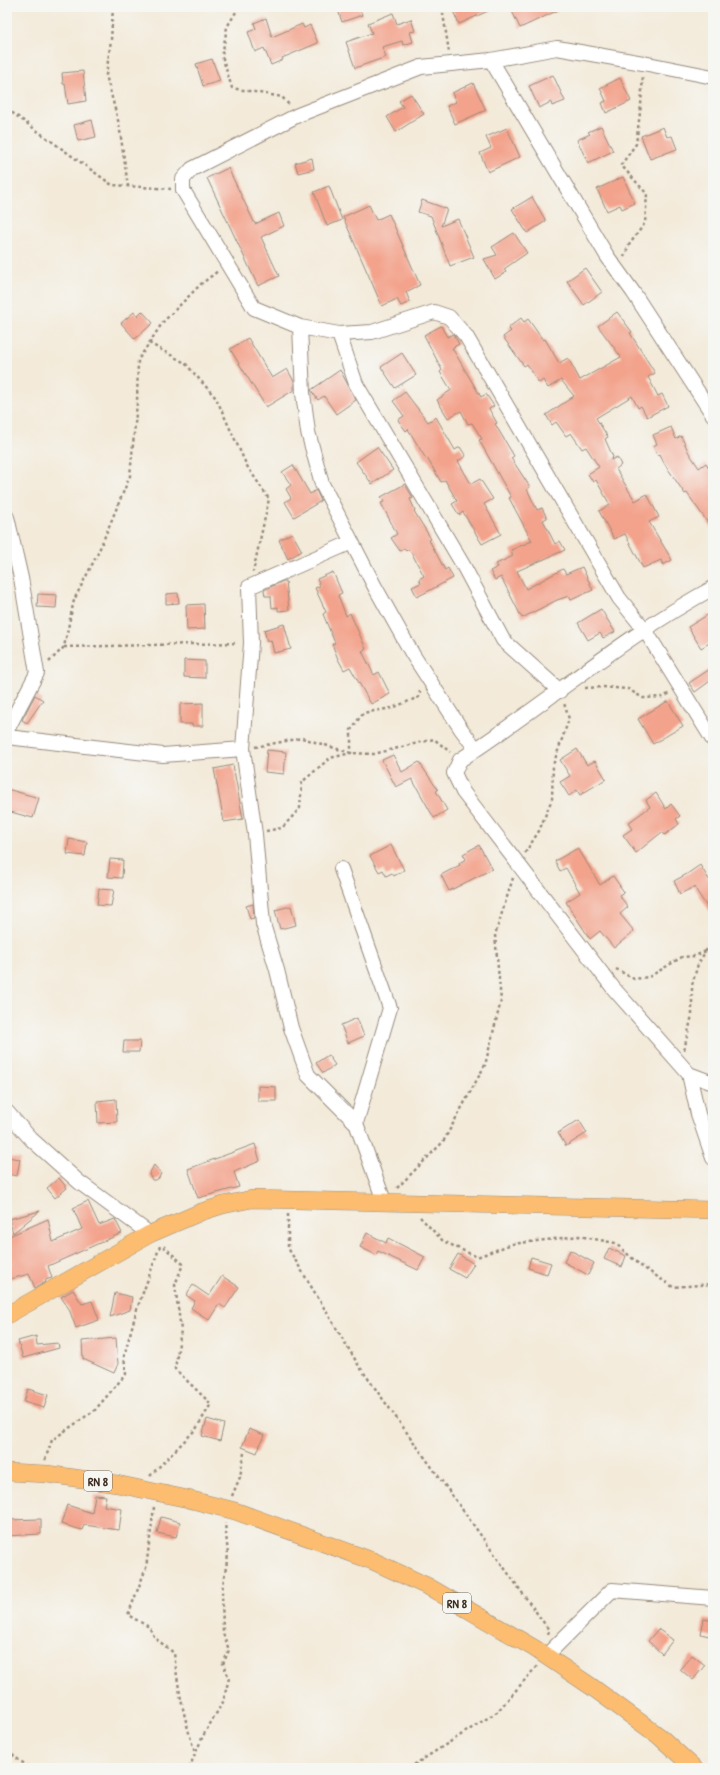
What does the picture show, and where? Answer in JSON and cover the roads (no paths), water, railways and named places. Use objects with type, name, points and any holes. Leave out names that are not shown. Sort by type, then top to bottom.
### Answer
[{"type":"main road","points":[[7,1315],[150,1234],[201,1212],[223,1205],[252,1199],[713,1210]]},
{"type":"main road","name":"RN 8","points":[[7,1472],[39,1473],[140,1489],[224,1508],[373,1561],[429,1587],[488,1620],[546,1656],[660,1736],[694,1768]]},
{"type":"street","points":[[713,77],[557,48],[491,60],[421,67],[298,115],[192,169],[183,179],[183,190],[254,308],[300,327],[339,334],[372,332],[434,312],[450,317],[466,336],[619,598],[645,630],[713,740]]},
{"type":"street","points":[[491,60],[607,256],[713,416]]},
{"type":"street","points":[[300,327],[303,393],[308,432],[322,484],[412,655],[476,749]]},
{"type":"street","points":[[339,334],[356,384],[463,565],[503,640],[560,691]]},
{"type":"street","points":[[7,517],[21,578],[37,674],[7,730]]},
{"type":"street","points":[[352,542],[249,587],[251,643],[244,750],[255,834],[263,924],[294,1035],[308,1075],[356,1123],[384,1201]]},
{"type":"street","points":[[713,588],[676,608],[460,760],[454,773],[463,792],[600,971],[685,1070],[713,1158]]},
{"type":"street","points":[[7,737],[163,755],[244,750]]},
{"type":"street","points":[[341,868],[390,1008],[356,1123]]},
{"type":"street","points":[[685,1070],[713,1083]]},
{"type":"street","points":[[7,1112],[31,1139],[79,1182],[150,1234]]},
{"type":"street","points":[[546,1656],[612,1590],[713,1598]]}]
